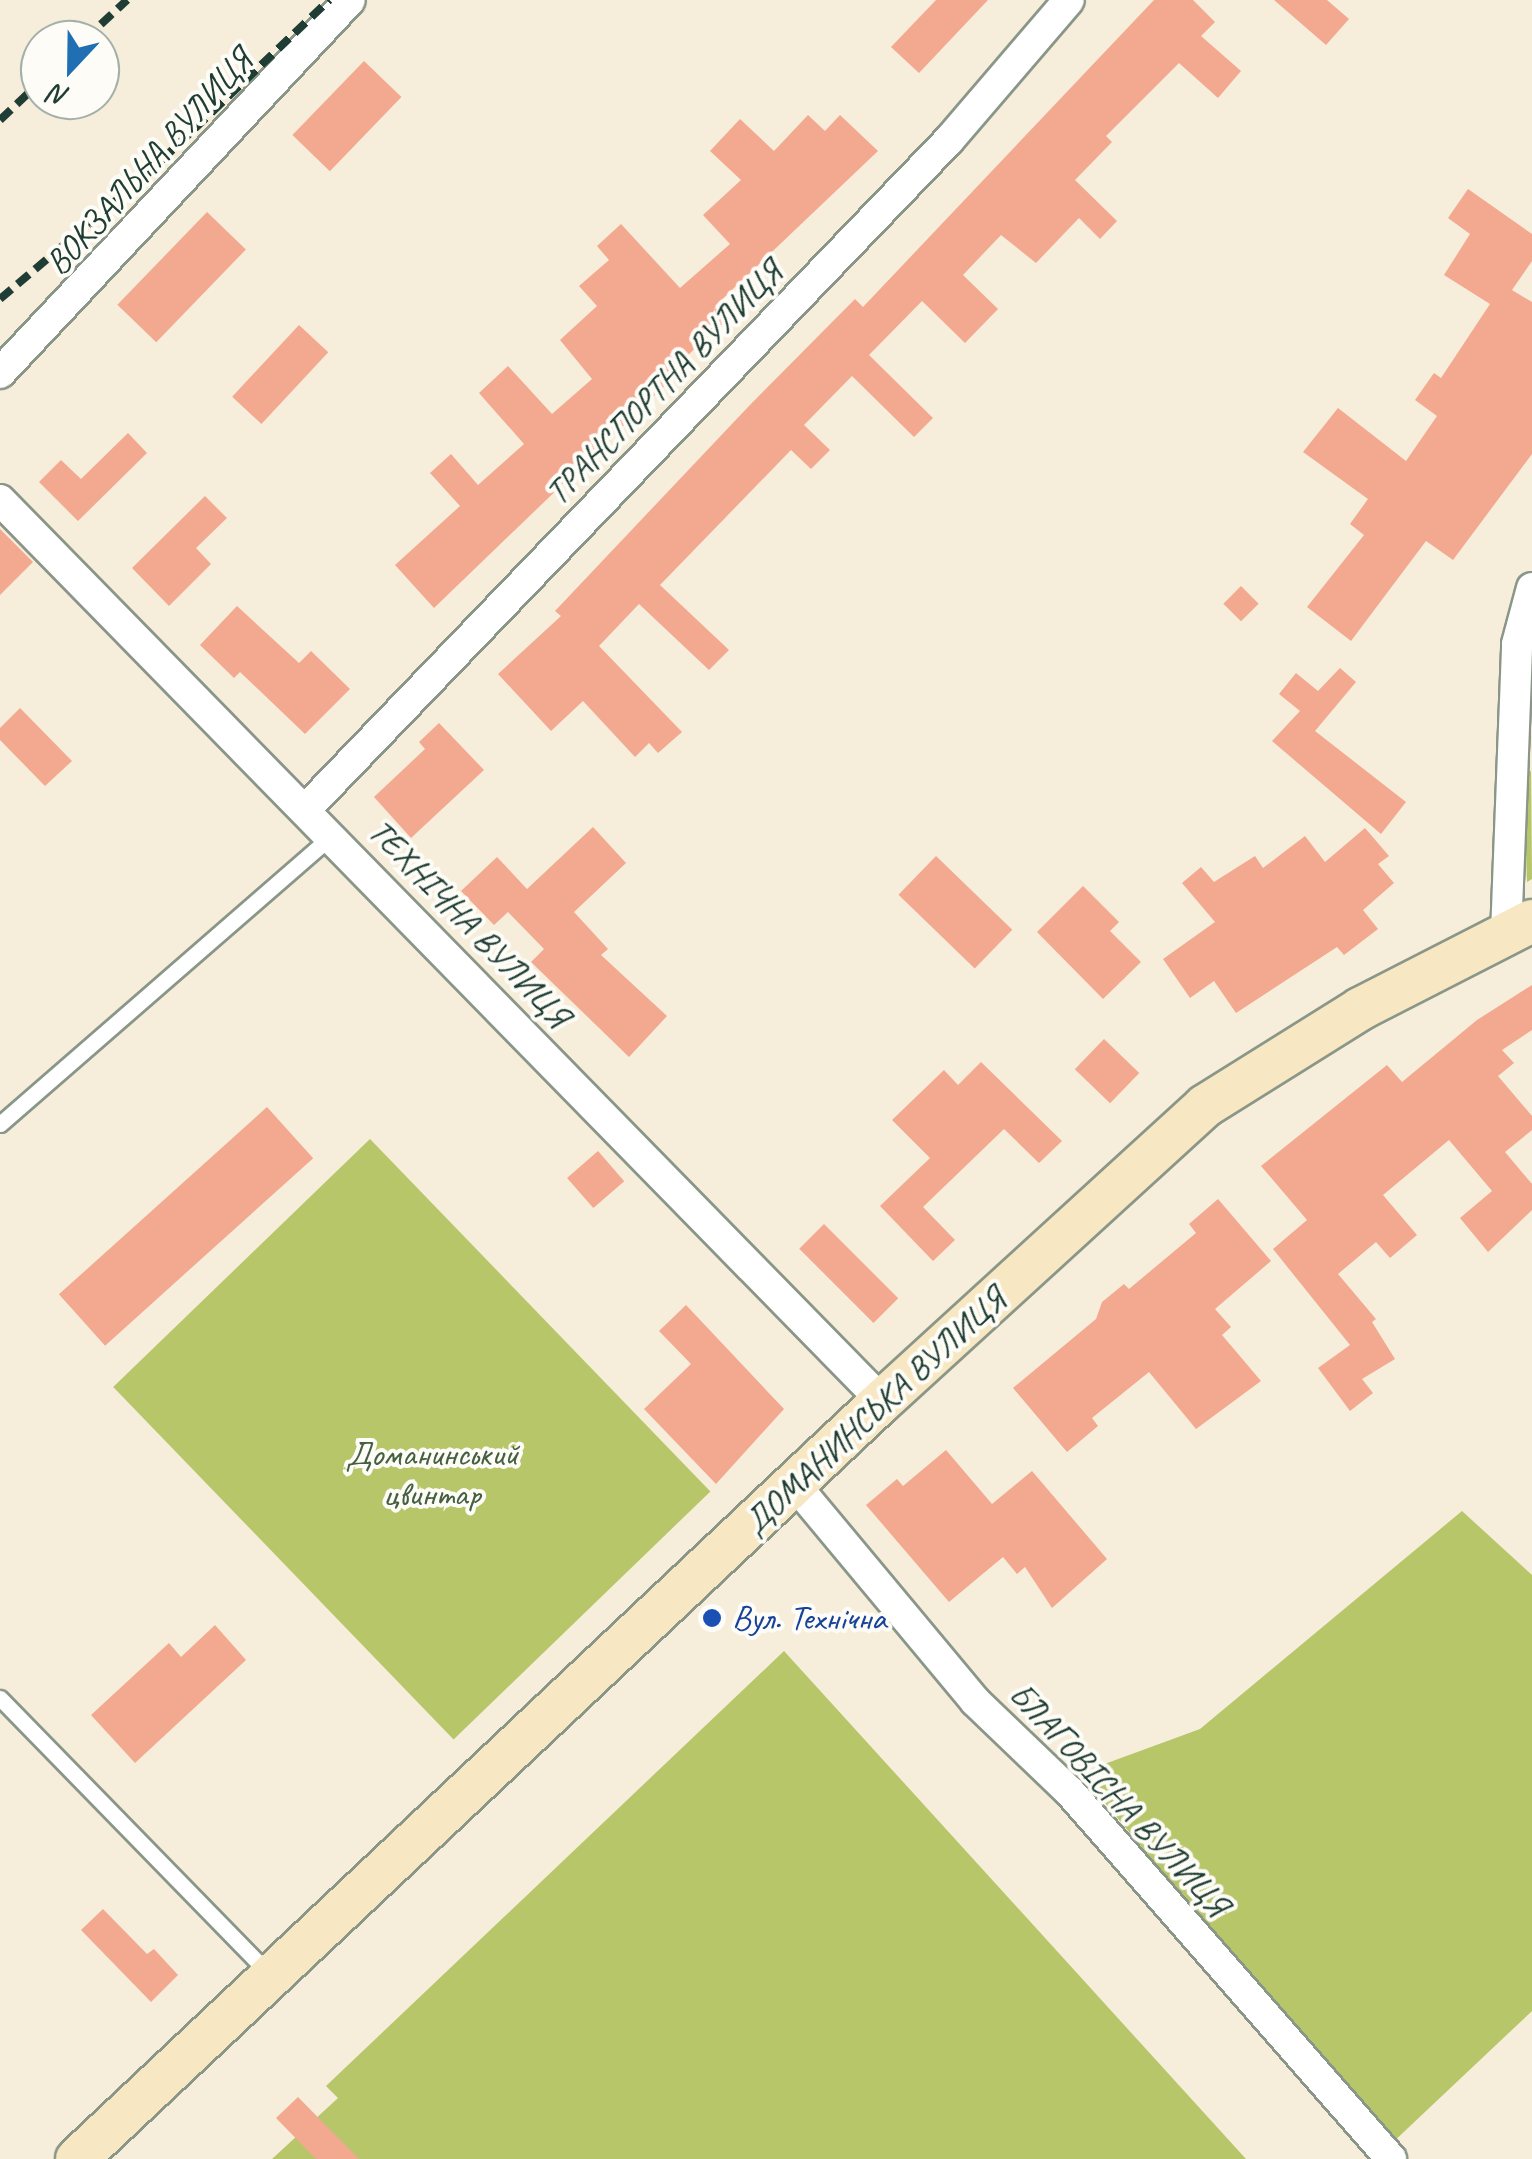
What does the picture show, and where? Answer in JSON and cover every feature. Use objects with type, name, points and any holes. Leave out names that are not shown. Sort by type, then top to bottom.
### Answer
[{"type":"main road","name":"ДОМАНИНСЬКА ВУЛИЦЯ","points":[[78,2159],[882,1401],[1205,1106],[1360,1009],[1519,928]]},
{"type":"street","name":"ВОКЗАЛЬНА ВУЛИЦЯ","points":[[0,373],[350,0]]},
{"type":"street","name":"ТРАНСПОРТНА ВУЛИЦЯ","points":[[305,810],[949,140],[1069,0]]},
{"type":"street","name":"ТЕХНІЧНА ВУЛИЦЯ","points":[[0,500],[882,1401]]},
{"type":"street","points":[[1519,928],[1524,744],[1517,644],[1532,588]]},
{"type":"street","name":"БЛАГОВІСНА ВУЛИЦЯ","points":[[796,1486],[975,1701],[1069,1791],[1392,2159]]},
{"type":"lane","points":[[0,1124],[331,836]]},
{"type":"lane","points":[[0,1698],[271,1976]]},
{"type":"green space","points":[[1531,771],[1532,879],[1527,882],[1523,773]]},
{"type":"green space","name":"Доманинський цвинтар","points":[[370,1139],[710,1491],[454,1739],[113,1387]]},
{"type":"green space","points":[[1462,1511],[1532,1575],[1532,2011],[1390,2145],[1080,1773],[1200,1729]]},
{"type":"green space","points":[[784,1651],[1246,2159],[272,2159],[338,2098],[326,2086]]},
{"type":"building","points":[[936,0],[988,0],[919,73],[891,47]]},
{"type":"building","points":[[1154,0],[1193,0],[1215,22],[1201,36],[1241,71],[1218,98],[1179,63],[1106,136],[1112,142],[1075,180],[1117,221],[1100,239],[1079,218],[1036,263],[1001,235],[963,275],[998,309],[965,343],[922,301],[869,355],[933,418],[914,437],[852,376],[804,425],[830,450],[811,469],[791,450],[660,585],[729,650],[709,670],[639,604],[599,646],[682,732],[658,753],[649,743],[635,757],[583,701],[551,731],[498,674],[561,616],[555,611],[748,407],[855,299],[863,307]]},
{"type":"building","points":[[1274,0],[1327,0],[1349,19],[1326,45]]},
{"type":"building","points":[[364,61],[401,97],[330,171],[292,135]]},
{"type":"building","points":[[808,115],[825,131],[840,115],[878,151],[715,306],[727,320],[670,371],[675,376],[434,608],[395,565],[460,506],[430,473],[451,454],[478,485],[524,444],[479,393],[508,366],[552,414],[592,379],[560,340],[597,306],[579,286],[609,260],[597,246],[621,224],[680,288],[730,244],[703,215],[741,180],[710,151],[740,119],[774,151]]},
{"type":"building","points":[[1468,189],[1532,234],[1532,261],[1512,290],[1532,302],[1532,454],[1453,560],[1426,541],[1351,641],[1307,607],[1364,535],[1350,524],[1368,499],[1303,452],[1338,408],[1406,461],[1437,416],[1415,400],[1434,373],[1441,378],[1490,304],[1444,275],[1470,234],[1448,218]]},
{"type":"building","points":[[207,212],[246,250],[156,342],[117,305]]},
{"type":"building","points":[[299,325],[328,352],[261,424],[232,397]]},
{"type":"building","points":[[128,433],[147,453],[78,521],[39,482],[61,460],[81,479]]},
{"type":"building","points":[[205,496],[227,518],[196,548],[211,564],[169,606],[132,568]]},
{"type":"building","points":[[0,529],[33,562],[0,595]]},
{"type":"building","points":[[1241,586],[1259,604],[1241,621],[1223,604]]},
{"type":"building","points":[[237,606],[299,663],[311,651],[350,689],[305,734],[240,672],[234,678],[200,645]]},
{"type":"building","points":[[1340,668],[1356,682],[1315,731],[1406,802],[1381,834],[1272,741],[1300,711],[1279,694],[1296,673],[1318,691]]},
{"type":"building","points":[[20,708],[72,761],[45,786],[0,740],[0,728]]},
{"type":"building","points":[[439,723],[484,770],[411,838],[374,797],[425,749],[419,742]]},
{"type":"building","points":[[593,827],[626,863],[574,912],[608,949],[601,955],[667,1016],[629,1057],[531,962],[544,949],[508,912],[494,925],[461,891],[497,857],[527,889]]},
{"type":"building","points":[[1365,828],[1389,856],[1378,864],[1394,883],[1363,910],[1378,929],[1344,955],[1337,947],[1236,1013],[1214,981],[1190,998],[1163,959],[1215,922],[1182,883],[1201,867],[1214,882],[1255,856],[1263,868],[1305,836],[1325,862]]},
{"type":"building","points":[[936,856],[1012,930],[975,968],[898,895]]},
{"type":"building","points":[[1083,886],[1119,922],[1110,931],[1141,962],[1103,999],[1037,932]]},
{"type":"building","points":[[1532,985],[1532,1030],[1502,1050],[1514,1063],[1498,1076],[1532,1116],[1532,1130],[1505,1152],[1532,1184],[1532,1210],[1488,1252],[1460,1218],[1492,1191],[1449,1140],[1383,1195],[1417,1235],[1390,1258],[1376,1242],[1338,1274],[1376,1319],[1372,1322],[1395,1359],[1362,1379],[1373,1393],[1350,1411],[1318,1368],[1350,1345],[1273,1249],[1307,1220],[1261,1166],[1387,1065],[1402,1082],[1477,1020]]},
{"type":"building","points":[[1104,1039],[1139,1073],[1110,1103],[1075,1069]]},
{"type":"building","points":[[981,1062],[1062,1141],[1039,1163],[1004,1129],[923,1207],[955,1240],[933,1261],[880,1206],[930,1158],[892,1120],[944,1070],[958,1085]]},
{"type":"building","points":[[267,1107],[313,1158],[105,1346],[59,1294]]},
{"type":"building","points":[[598,1151],[624,1181],[593,1208],[567,1178]]},
{"type":"building","points":[[1218,1199],[1271,1261],[1215,1309],[1231,1327],[1222,1335],[1261,1381],[1196,1429],[1149,1372],[1092,1418],[1098,1426],[1067,1452],[1013,1388],[1096,1319],[1102,1302],[1124,1284],[1129,1289],[1196,1233],[1189,1224]]},
{"type":"building","points":[[824,1224],[898,1298],[873,1323],[799,1249]]},
{"type":"building","points":[[686,1305],[784,1409],[716,1484],[644,1409],[691,1364],[659,1331]]},
{"type":"building","points":[[946,1450],[992,1504],[1032,1471],[1107,1559],[1052,1608],[1025,1567],[1017,1574],[1003,1557],[949,1602],[866,1505],[897,1479],[903,1486]]},
{"type":"building","points":[[215,1625],[246,1660],[135,1763],[91,1715],[169,1643],[181,1657]]},
{"type":"building","points":[[103,1909],[147,1954],[154,1949],[178,1975],[151,2002],[81,1930]]},
{"type":"building","points":[[298,2097],[359,2159],[316,2159],[276,2118]]},
{"type":"railway","points":[[106,20],[127,0]]},
{"type":"railway","points":[[0,299],[145,176],[329,0]]},
{"type":"railway","points":[[0,120],[20,101]]},
{"type":"place","name":"Вул. Технічна","points":[[712,1618]]}]
